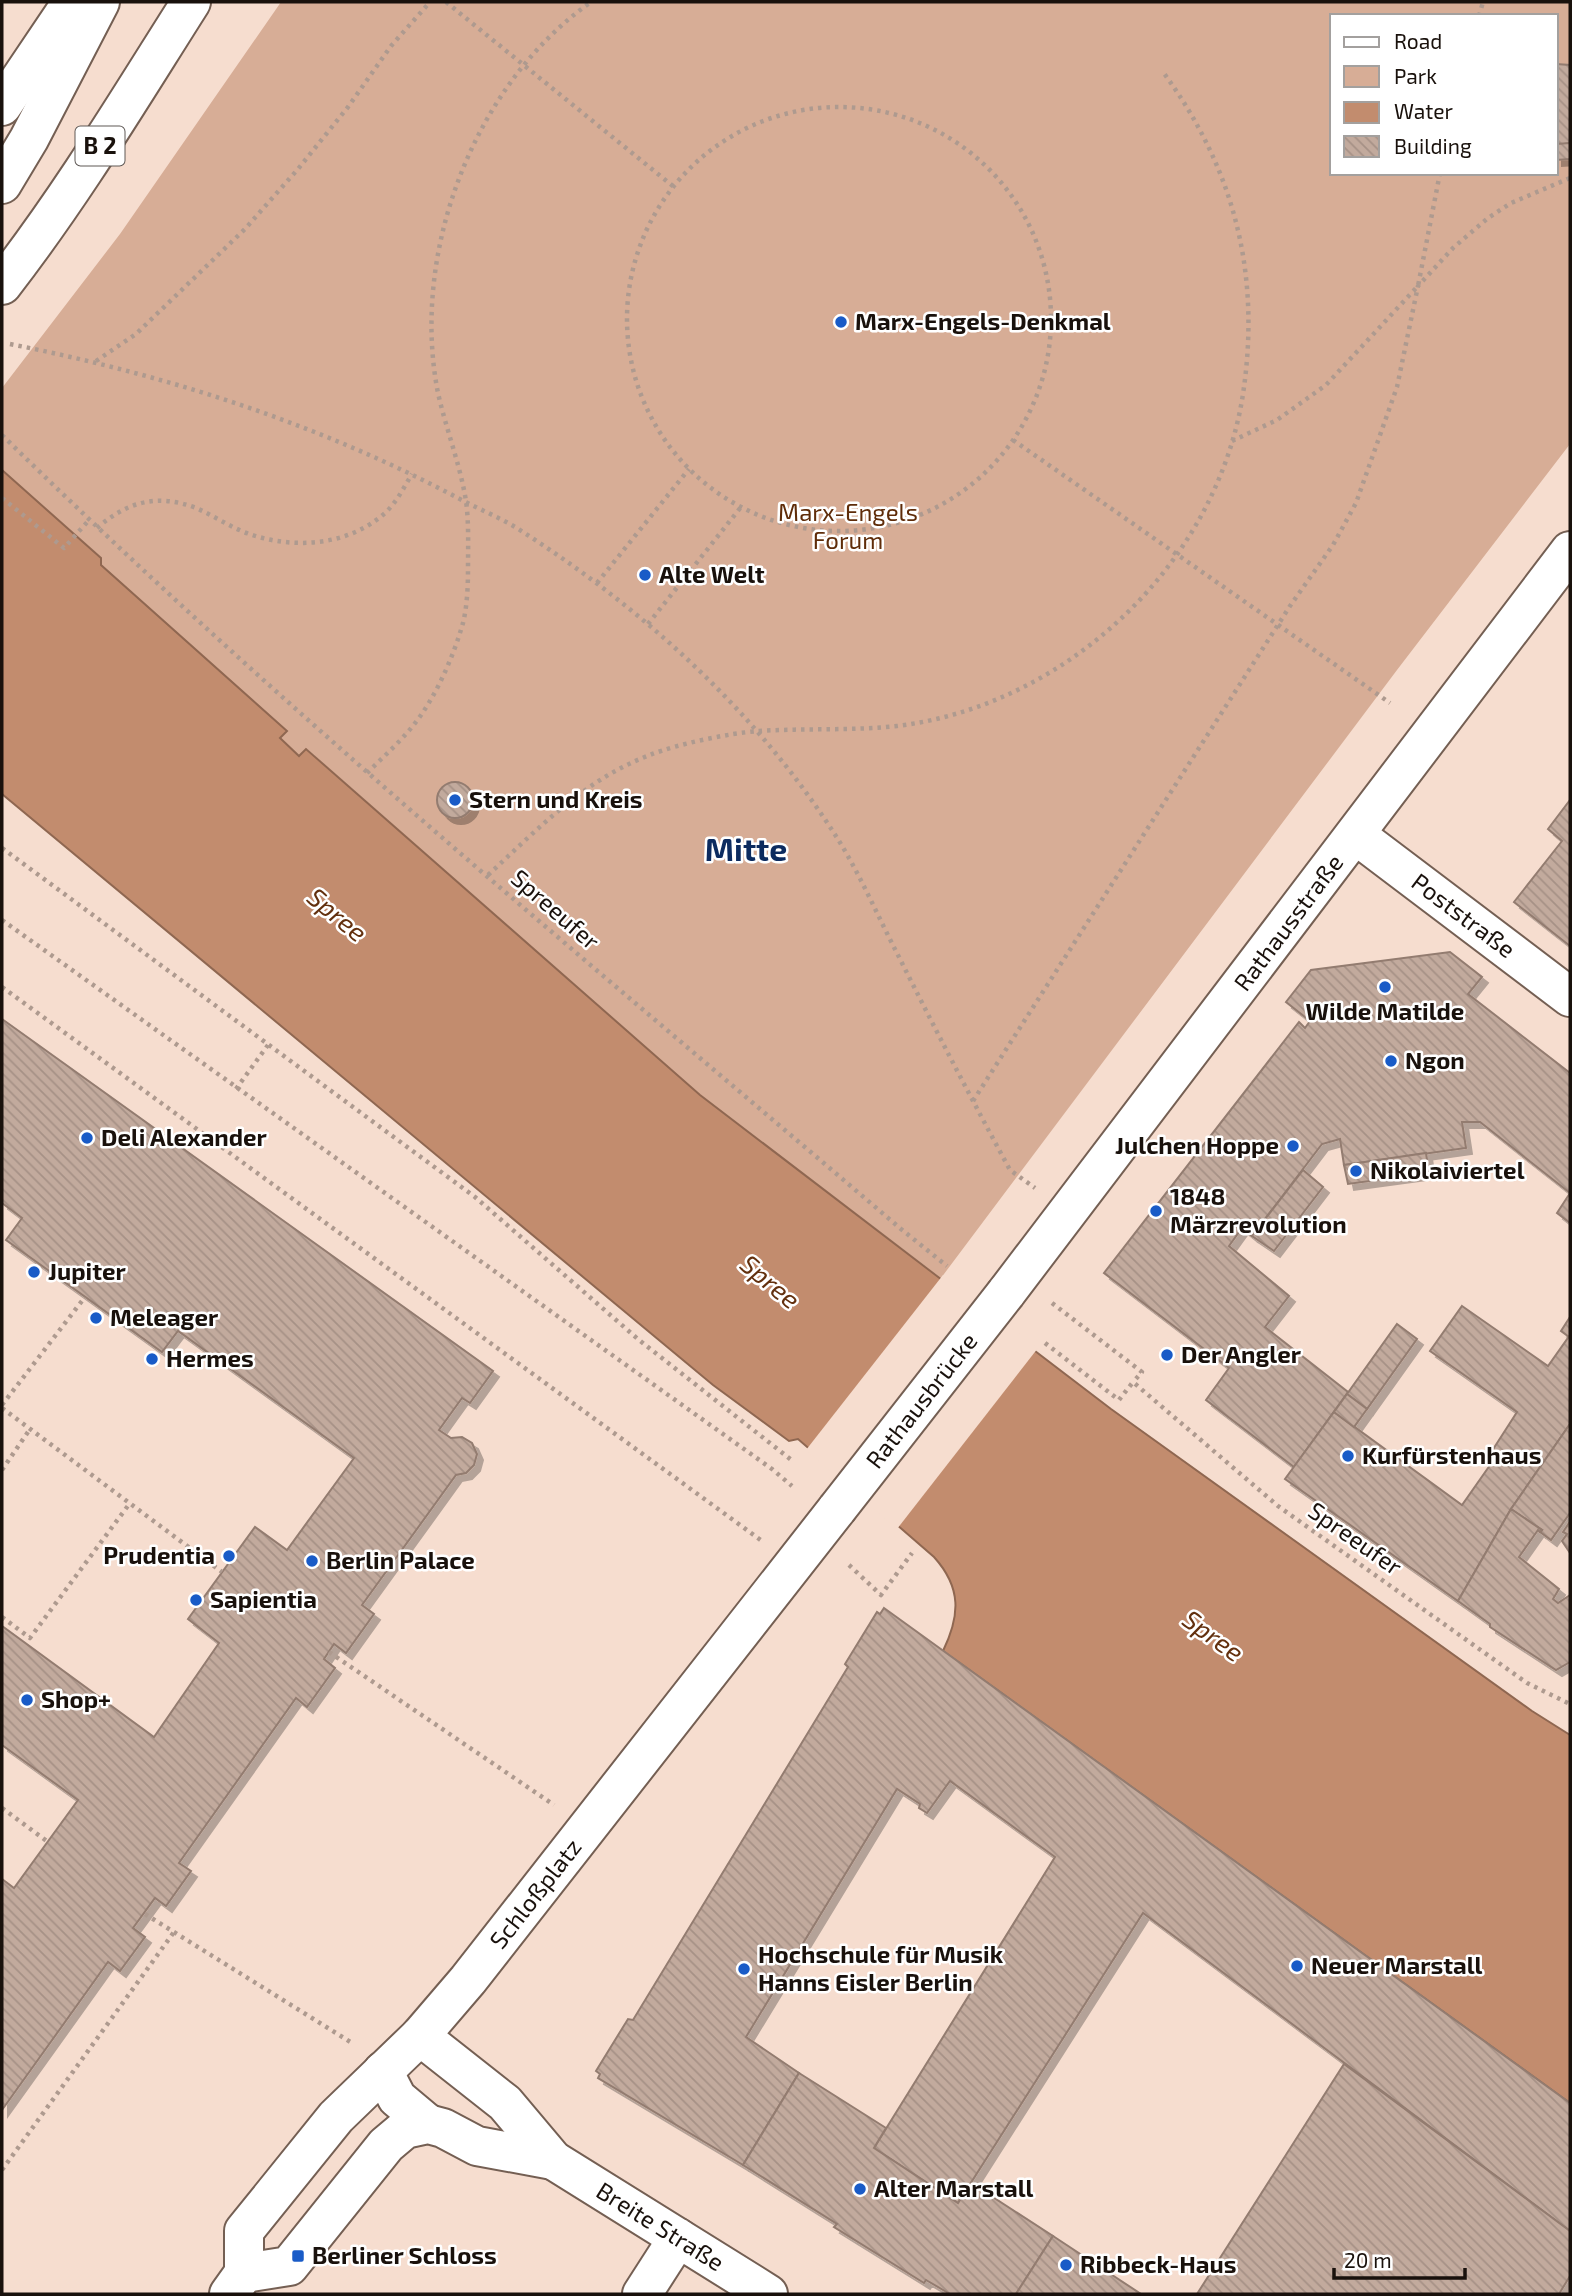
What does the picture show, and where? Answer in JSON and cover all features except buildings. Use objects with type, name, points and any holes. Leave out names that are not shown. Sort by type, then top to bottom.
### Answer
[{"type":"street","points":[[2,106],[66,11],[79,2]]},
{"type":"street","name":"B 2","points":[[2,184],[29,139],[100,2]]},
{"type":"street","name":"B 2","points":[[2,285],[85,170],[191,2]]},
{"type":"street","name":"Rathausstraße","points":[[1006,1293],[1570,551]]},
{"type":"street","name":"Poststraße","points":[[1356,835],[1570,997]]},
{"type":"street","name":"Rathausbrücke","points":[[837,1509],[1006,1293]]},
{"type":"street","name":"Schloßplatz","points":[[442,2130],[405,2129],[386,2145],[289,2266],[236,2284],[244,2231],[336,2117],[372,2060],[420,2036],[468,1980],[837,1509]]},
{"type":"street","name":"Breite Straße","points":[[420,2036],[505,2103],[553,2160],[768,2294]]},
{"type":"street","name":"Breite Straße","points":[[372,2060],[397,2098],[442,2130],[477,2146],[553,2160]]},
{"type":"street","points":[[642,2294],[678,2238]]},
{"type":"path","points":[[95,361],[136,334],[245,229],[298,169],[348,107],[391,46],[430,2]]},
{"type":"path","points":[[446,2],[674,187]]},
{"type":"path","points":[[367,773],[412,726],[429,701],[446,667],[463,621],[468,581],[466,502],[438,390],[433,352],[433,300],[443,230],[470,152],[489,117],[524,65],[556,31],[591,2]]},
{"type":"path","points":[[488,875],[558,809],[624,765],[654,753],[757,731],[851,730],[899,725],[942,718],[991,702],[1038,680],[1083,651],[1124,617],[1153,586],[1177,555],[1217,483],[1232,441],[1243,396],[1249,351],[1249,301],[1243,248],[1231,201],[1213,154],[1183,100],[1163,72]]},
{"type":"path","points":[[832,108],[876,111],[918,123],[957,143],[991,172],[1020,209],[1041,254],[1047,278],[1051,328],[1043,377],[1024,424],[1013,440],[968,487],[916,517],[887,526],[857,531],[797,527],[768,519],[722,496],[689,469],[671,449],[645,404],[635,380],[629,354],[628,302],[638,250],[662,203],[674,187],[692,166],[709,152],[747,129],[788,114],[810,110],[832,108]]},
{"type":"path","points":[[973,1102],[1278,625],[1333,545],[1356,503],[1397,387],[1440,175]]},
{"type":"path","points":[[1232,441],[1277,420],[1326,384],[1453,248],[1488,218],[1511,203],[1570,178]]},
{"type":"path","points":[[10,344],[95,361],[306,427],[412,474],[520,530],[597,583],[648,624],[701,671],[757,731],[792,772],[834,832],[1010,1170]]},
{"type":"path","name":"Spreeufer","points":[[2,435],[145,573],[367,773],[947,1266]]},
{"type":"path","points":[[1013,440],[1390,703]]},
{"type":"path","points":[[597,583],[689,469]]},
{"type":"path","points":[[97,528],[115,513],[131,505],[151,501],[194,508],[244,532],[268,540],[310,544],[356,532],[386,512],[412,474]]},
{"type":"path","points":[[2,498],[64,548],[89,520]]},
{"type":"path","points":[[648,624],[741,507]]},
{"type":"path","points":[[2,848],[475,1197],[639,1340],[794,1462]]},
{"type":"path","points":[[2,920],[772,1469],[792,1486]]},
{"type":"path","points":[[2,987],[793,1564]]},
{"type":"path","points":[[236,1089],[268,1045]]},
{"type":"path","points":[[85,1297],[2,1407],[222,1572]]},
{"type":"path","points":[[1045,1343],[1119,1400],[1142,1372],[1052,1303]]},
{"type":"path","name":"Spreeufer","points":[[1133,1382],[1278,1506],[1527,1683],[1570,1704]]},
{"type":"path","points":[[2,1470],[30,1429]]},
{"type":"path","points":[[2,1617],[30,1638],[130,1503]]},
{"type":"path","points":[[849,1565],[881,1595],[912,1553]]},
{"type":"path","points":[[329,1652],[556,1807]]},
{"type":"path","points":[[2,1808],[48,1842]]},
{"type":"path","points":[[145,1913],[372,2060]]},
{"type":"path","points":[[2,2170],[174,1932]]},
{"type":"green space","name":"Marx-Engels Forum","points":[[281,2],[1570,2],[1570,444],[941,1278],[700,1095],[307,749],[300,756],[280,738],[286,731],[101,565],[101,557],[2,470],[2,388],[120,234]]},
{"type":"water","name":"Spree","points":[[2,470],[101,558],[101,565],[287,731],[280,738],[299,756],[306,749],[700,1095],[1111,1409],[1532,1711],[1570,1735],[1570,2103],[943,1651],[953,1626],[954,1591],[950,1580],[934,1557],[798,1439],[789,1441],[713,1385],[2,794]]},
{"type":"pier","points":[[943,1275],[1038,1348],[897,1529],[806,1450]]},
{"type":"place","name":"Marx-Engels-Denkmal","points":[[841,322]]},
{"type":"place","name":"Alte Welt","points":[[645,575]]},
{"type":"place","name":"Stern und Kreis","points":[[455,800]]},
{"type":"place","name":"Wilde Matilde","points":[[1385,987]]},
{"type":"place","name":"Ngon","points":[[1391,1061]]},
{"type":"place","name":"Deli Alexander","points":[[87,1138]]},
{"type":"place","name":"Julchen Hoppe","points":[[1293,1146]]},
{"type":"place","name":"Nikolaiviertel","points":[[1356,1171]]},
{"type":"place","name":"1848 Märzrevolution","points":[[1156,1211]]},
{"type":"place","name":"Jupiter","points":[[34,1272]]},
{"type":"place","name":"Meleager","points":[[96,1318]]},
{"type":"place","name":"Der Angler","points":[[1167,1355]]},
{"type":"place","name":"Hermes","points":[[152,1359]]},
{"type":"place","name":"Kurfürstenhaus","points":[[1348,1456]]},
{"type":"place","name":"Prudentia","points":[[229,1556]]},
{"type":"place","name":"Berlin Palace","points":[[312,1561]]},
{"type":"place","name":"Sapientia","points":[[196,1600]]},
{"type":"place","name":"Shop+","points":[[27,1700]]},
{"type":"place","name":"Neuer Marstall","points":[[1297,1966]]},
{"type":"place","name":"Hochschule für Musik Hanns Eisler Berlin","points":[[744,1969]]},
{"type":"place","name":"Alter Marstall","points":[[860,2189]]},
{"type":"place","name":"Berliner Schloss","points":[[298,2256]]},
{"type":"place","name":"Ribbeck-Haus","points":[[1066,2265]]},
{"type":"district","name":"Mitte","points":[[746,850]]}]
